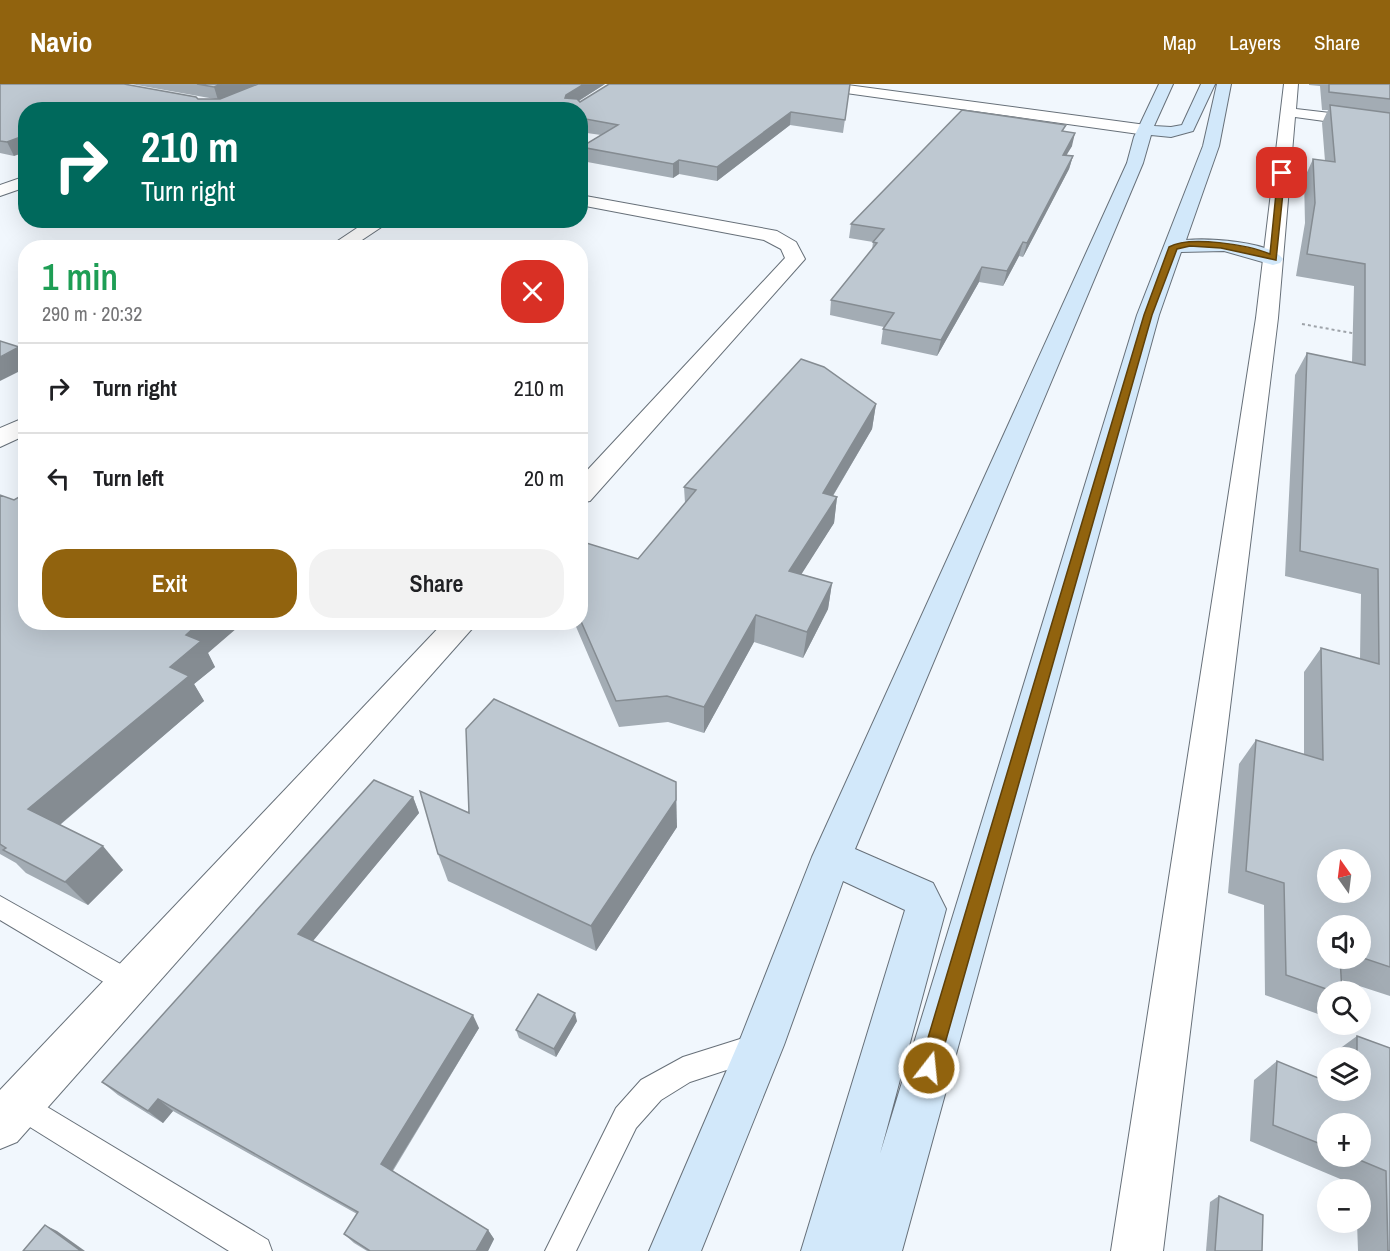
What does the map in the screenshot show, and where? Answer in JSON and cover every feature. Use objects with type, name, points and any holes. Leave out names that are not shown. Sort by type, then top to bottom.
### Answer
[{"type":"main road","points":[[675,1251],[761,1045],[832,857],[1138,124],[1171,132],[1188,128],[1208,84]]},
{"type":"main road","points":[[876,1251],[1148,315],[1211,146],[1224,84]]},
{"type":"main road","points":[[1179,232],[1221,231],[1274,247]]},
{"type":"main road","points":[[1179,232],[1190,244],[1221,246],[1261,253],[1274,247]]},
{"type":"main road","points":[[827,1251],[926,909],[919,896],[832,857]]},
{"type":"street","points":[[810,84],[1029,115],[1138,124]]},
{"type":"street","points":[[938,102],[948,90]]},
{"type":"street","points":[[1137,1251],[1267,318],[1290,98],[1390,124]]},
{"type":"street","points":[[1029,115],[1081,128],[1138,124]]},
{"type":"street","points":[[1029,115],[1082,116],[1138,124]]},
{"type":"street","points":[[0,191],[18,184]]},
{"type":"street","points":[[588,201],[770,235],[789,246],[795,259],[588,486]]},
{"type":"street","points":[[349,240],[370,228]]},
{"type":"street","points":[[0,439],[18,429]]},
{"type":"street","points":[[9,1114],[456,630]]},
{"type":"lane","points":[[0,907],[130,984]]},
{"type":"lane","points":[[560,1251],[626,1118],[651,1090],[683,1071],[761,1045]]},
{"type":"lane","points":[[9,1114],[257,1251]]},
{"type":"path","points":[[1267,318],[1368,336]]},
{"type":"building","points":[[0,84],[124,84],[198,99],[220,99],[258,84],[584,84],[566,95],[565,98],[577,99],[580,102],[18,102],[18,138],[7,142],[0,141]]},
{"type":"building","points":[[197,84],[221,84],[214,87]]},
{"type":"building","points":[[609,84],[850,84],[845,120],[791,112],[717,167],[679,160],[673,164],[588,148],[588,143],[618,125],[588,119],[588,102],[580,102]]},
{"type":"building","points":[[1329,84],[1390,84],[1390,99],[1329,92]]},
{"type":"building","points":[[1330,105],[1390,113],[1390,967],[1371,961],[1371,915],[1317,915],[1317,969],[1341,969],[1341,981],[1317,981],[1317,986],[1286,975],[1284,883],[1246,871],[1256,740],[1323,760],[1321,648],[1379,664],[1378,569],[1300,551],[1307,353],[1365,365],[1365,264],[1307,254],[1315,203],[1313,159],[1335,162]]},
{"type":"building","points":[[962,110],[1066,125],[1062,131],[1075,133],[1063,155],[1073,156],[1027,243],[1023,242],[1007,271],[982,267],[941,340],[883,329],[894,313],[831,300],[877,243],[873,242],[884,229],[851,224]]},
{"type":"building","points":[[0,341],[18,347],[18,348],[0,357]]},
{"type":"building","points":[[801,359],[824,367],[876,404],[823,493],[837,497],[789,571],[832,583],[807,632],[756,615],[704,707],[667,696],[616,701],[585,630],[588,630],[588,543],[638,559],[696,490],[684,487]]},
{"type":"building","points":[[0,495],[14,500],[18,498],[18,630],[191,630],[186,635],[201,641],[170,667],[189,676],[28,809],[103,846],[65,882],[3,850],[6,848],[0,844]]},
{"type":"building","points":[[494,699],[676,782],[676,800],[591,926],[438,854],[420,791],[469,813],[466,729]]},
{"type":"building","points":[[374,780],[413,797],[298,934],[473,1015],[381,1164],[488,1230],[476,1251],[370,1251],[344,1234],[358,1212],[158,1099],[148,1111],[102,1082]]},
{"type":"building","points":[[538,994],[575,1013],[554,1049],[516,1030]]},
{"type":"building","points":[[1357,1036],[1390,1048],[1390,1251],[1388,1251],[1386,1171],[1371,1165],[1371,1113],[1317,1113],[1317,1143],[1273,1125],[1277,1061],[1317,1077],[1317,1101],[1371,1101],[1371,1047],[1357,1047]]},
{"type":"building","points":[[1219,1196],[1263,1215],[1262,1251],[1215,1251]]},
{"type":"building","points":[[45,1225],[81,1251],[23,1251]]},
{"type":"route","points":[[929,1068],[1148,315],[1173,247],[1205,244],[1243,249],[1261,253],[1273,259],[1282,173]]}]
